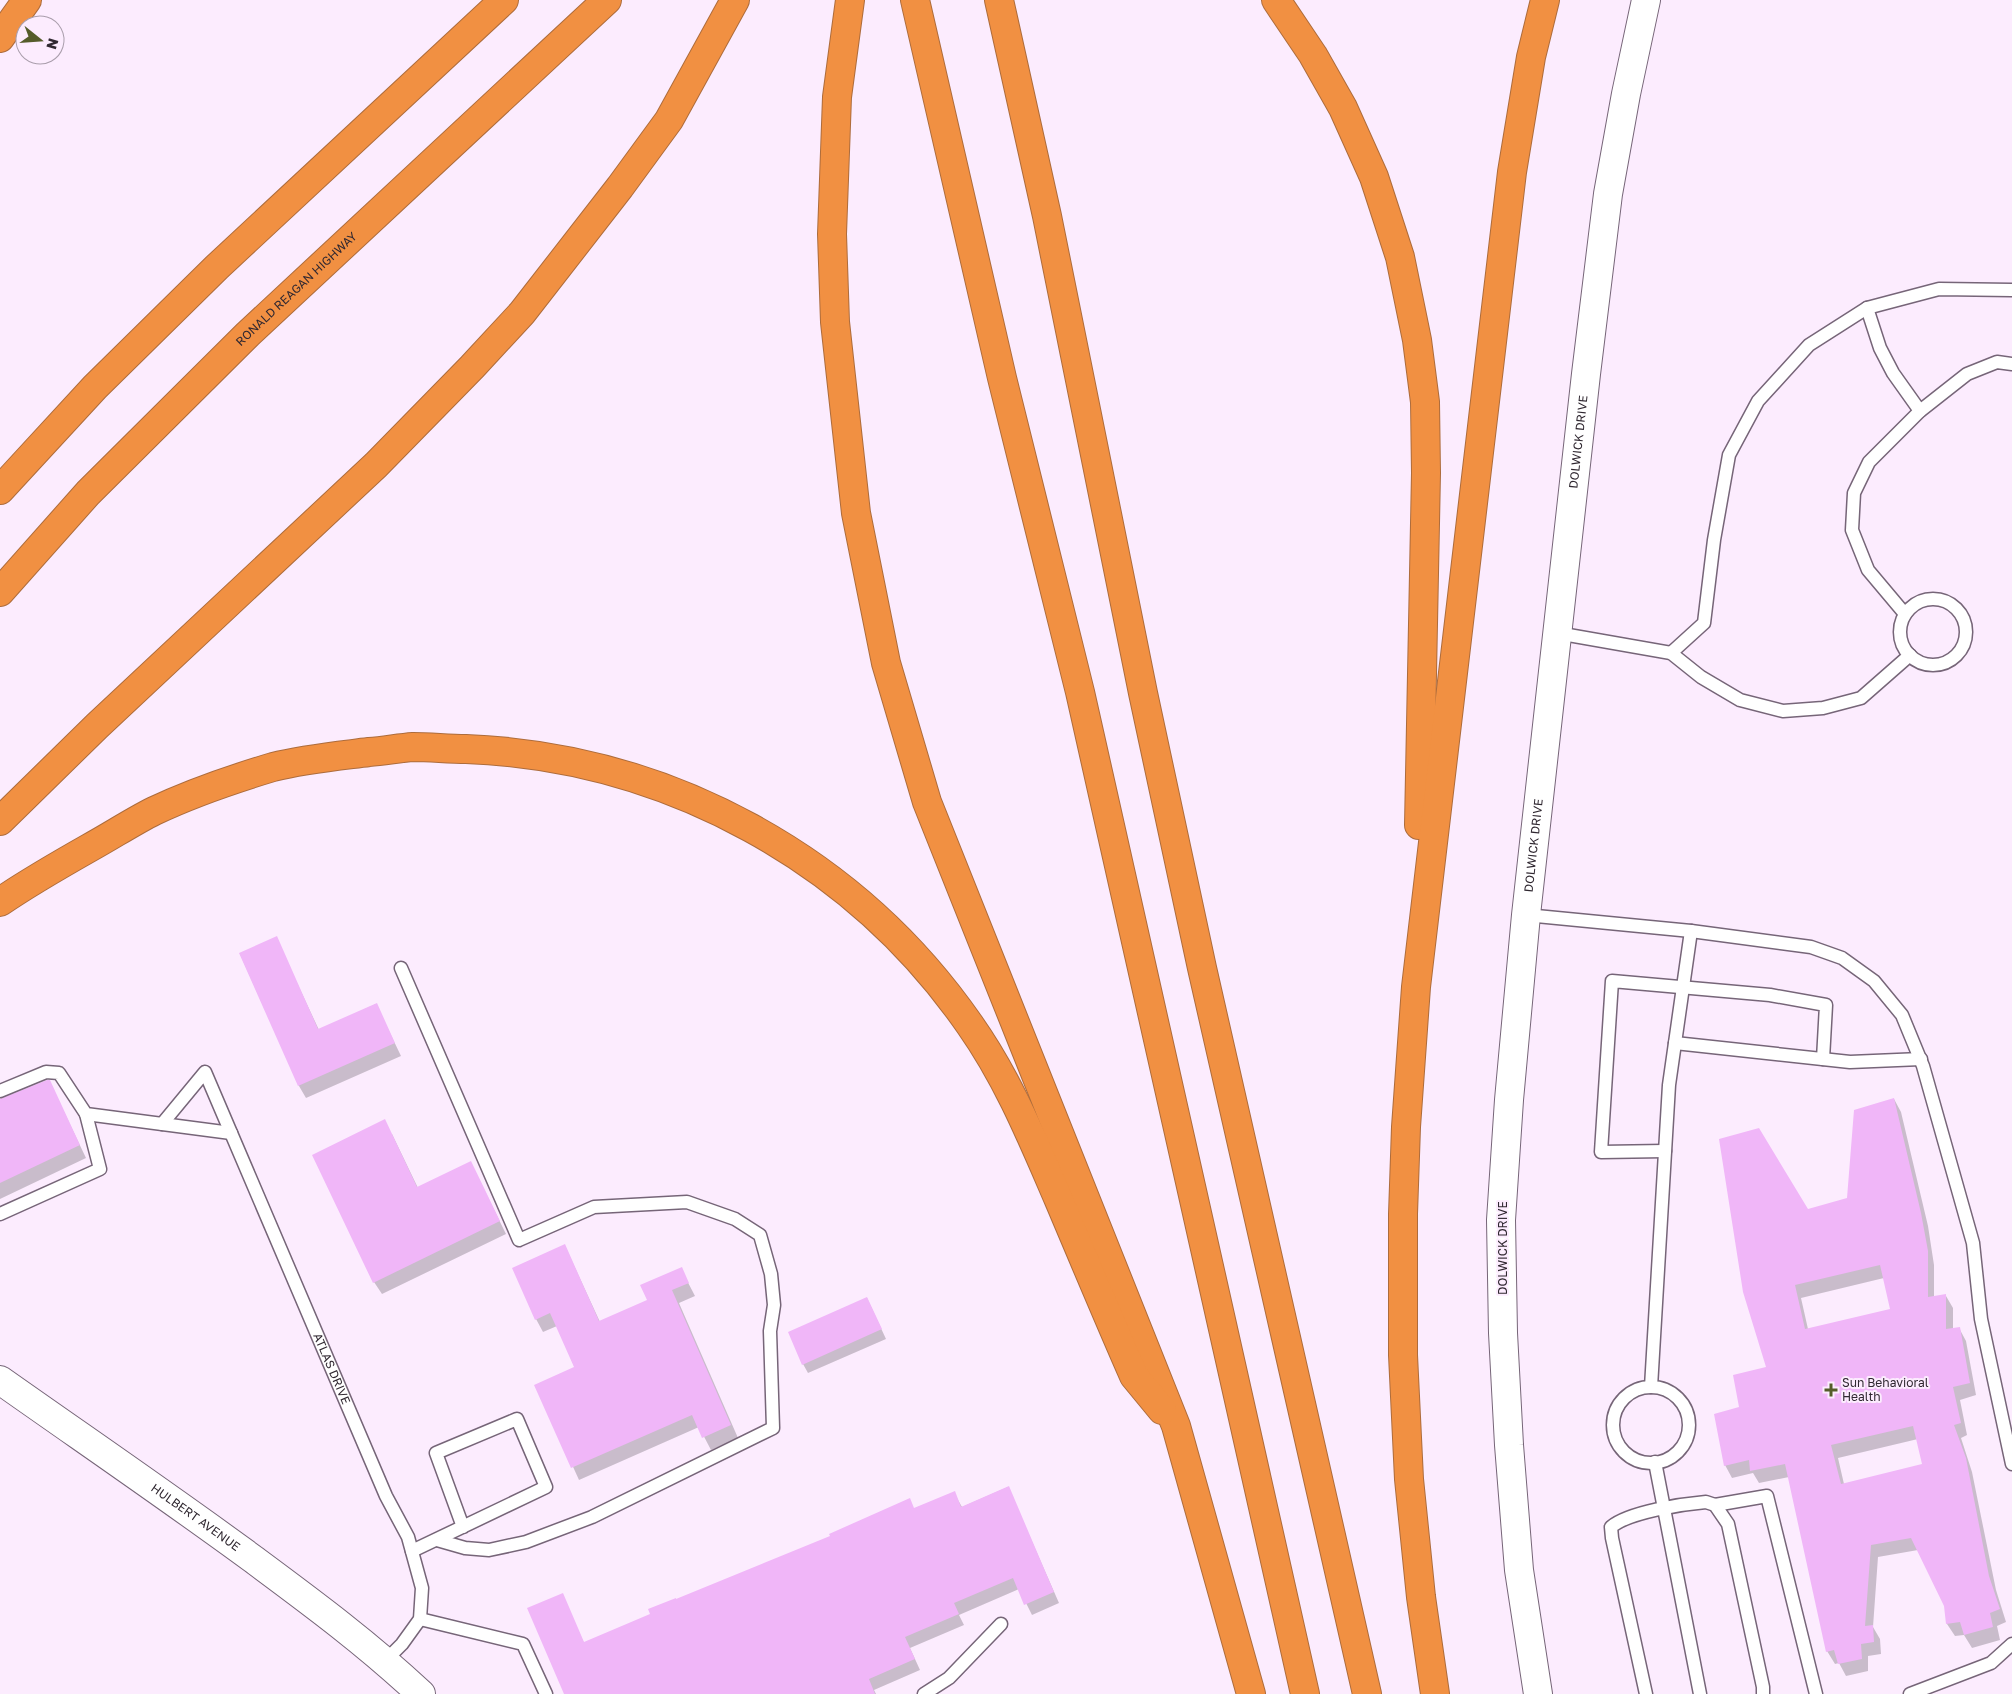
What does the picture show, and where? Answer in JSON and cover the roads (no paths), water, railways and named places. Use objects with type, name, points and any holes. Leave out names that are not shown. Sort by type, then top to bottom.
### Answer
[{"type":"highway","points":[[0,38],[27,0]]},
{"type":"highway","points":[[0,490],[95,387],[217,267],[504,0]]},
{"type":"highway","name":"RONALD REAGAN HIGHWAY","points":[[0,592],[88,493],[248,334],[607,0]]},
{"type":"highway","points":[[0,821],[97,726],[376,464],[472,367],[522,313],[670,120],[716,39],[735,0]]},
{"type":"highway","points":[[850,0],[837,97],[832,234],[835,322],[856,513],[886,663],[927,802],[1176,1426],[1251,1694]]},
{"type":"highway","points":[[915,0],[1002,378],[1082,702],[1305,1694]]},
{"type":"highway","points":[[999,0],[1047,216],[1143,693],[1194,930],[1368,1694]]},
{"type":"highway","points":[[1276,0],[1314,55],[1343,108],[1374,177],[1400,257],[1417,340],[1425,402],[1426,473],[1416,987]]},
{"type":"highway","points":[[1435,1694],[1421,1597],[1409,1479],[1403,1355],[1403,1214],[1406,1127],[1416,987],[1512,172],[1531,57],[1545,0]]},
{"type":"highway","points":[[0,902],[29,882],[146,816],[198,792],[276,767],[323,758],[414,747],[494,750],[538,755],[601,768],[661,786],[744,822],[823,872],[891,930],[943,988],[971,1026],[1001,1073],[1023,1116],[1134,1376],[1176,1426]]},
{"type":"main road","name":"DOLWICK DRIVE","points":[[1538,1694],[1519,1570],[1508,1445],[1503,1333],[1501,1220],[1509,1100],[1526,915],[1586,374],[1608,194],[1626,94],[1646,0]]},
{"type":"main road","name":"HULBERT AVENUE","points":[[0,1380],[208,1526],[344,1626],[421,1694]]},
{"type":"lane","points":[[1671,653],[1704,623],[1714,540],[1729,456],[1758,401],[1809,345],[1867,308],[1939,289],[2012,290]]},
{"type":"lane","points":[[1867,308],[1880,348],[1893,373],[1920,411]]},
{"type":"lane","points":[[1905,614],[1868,570],[1852,530],[1854,493],[1869,462],[1920,411],[1967,374],[1998,362],[2012,364]]},
{"type":"lane","points":[[1938,599],[1953,605],[1961,613],[1966,623],[1964,644],[1958,654],[1950,661],[1940,664],[1929,665],[1919,662],[1903,646],[1900,635],[1901,624],[1905,614],[1912,606],[1922,600],[1938,599]]},
{"type":"lane","points":[[1557,634],[1671,653],[1701,677],[1740,700],[1783,711],[1823,708],[1861,698],[1910,655]]},
{"type":"lane","points":[[1526,915],[1691,931],[1811,947],[1842,958],[1874,981],[1902,1015],[1920,1059],[1973,1243],[1980,1320],[2012,1464]]},
{"type":"lane","points":[[1651,1387],[1669,1085],[1691,931]]},
{"type":"lane","points":[[401,968],[519,1240],[594,1207],[687,1202],[735,1219],[760,1235],[771,1274],[774,1305],[770,1331],[773,1428],[592,1517],[526,1542],[489,1550],[466,1548],[437,1540]]},
{"type":"lane","points":[[1665,1151],[1601,1152],[1612,981],[1770,995],[1826,1005],[1824,1059]]},
{"type":"lane","points":[[1675,1043],[1850,1062],[1920,1059]]},
{"type":"lane","points":[[0,1091],[46,1072],[59,1073],[86,1114],[100,1169],[0,1214]]},
{"type":"lane","name":"ATLAS DRIVE","points":[[162,1124],[205,1072],[386,1496],[408,1537],[422,1588],[420,1619]]},
{"type":"lane","points":[[86,1114],[231,1133]]},
{"type":"lane","points":[[1651,1387],[1663,1388],[1674,1394],[1688,1414],[1689,1426],[1687,1438],[1681,1448],[1662,1462],[1655,1462],[1637,1461],[1626,1454],[1618,1443],[1614,1431],[1614,1418],[1618,1406],[1627,1396],[1638,1389],[1651,1387]]},
{"type":"lane","points":[[412,1551],[437,1540],[546,1487],[518,1419],[436,1454],[463,1527]]},
{"type":"lane","points":[[1655,1462],[1700,1694]]},
{"type":"lane","points":[[1646,1694],[1611,1527],[1619,1520],[1664,1509],[1706,1502],[1715,1505],[1767,1496],[1816,1694]]},
{"type":"lane","points":[[1715,1505],[1728,1524],[1763,1694]]},
{"type":"lane","points":[[385,1661],[402,1644],[420,1619],[523,1644],[546,1694]]},
{"type":"lane","points":[[924,1694],[949,1678],[1001,1624]]},
{"type":"lane","points":[[1910,1694],[1991,1663],[2012,1644]]},
{"type":"place","name":"Sun Behavioral Health","points":[[1831,1390]]}]
